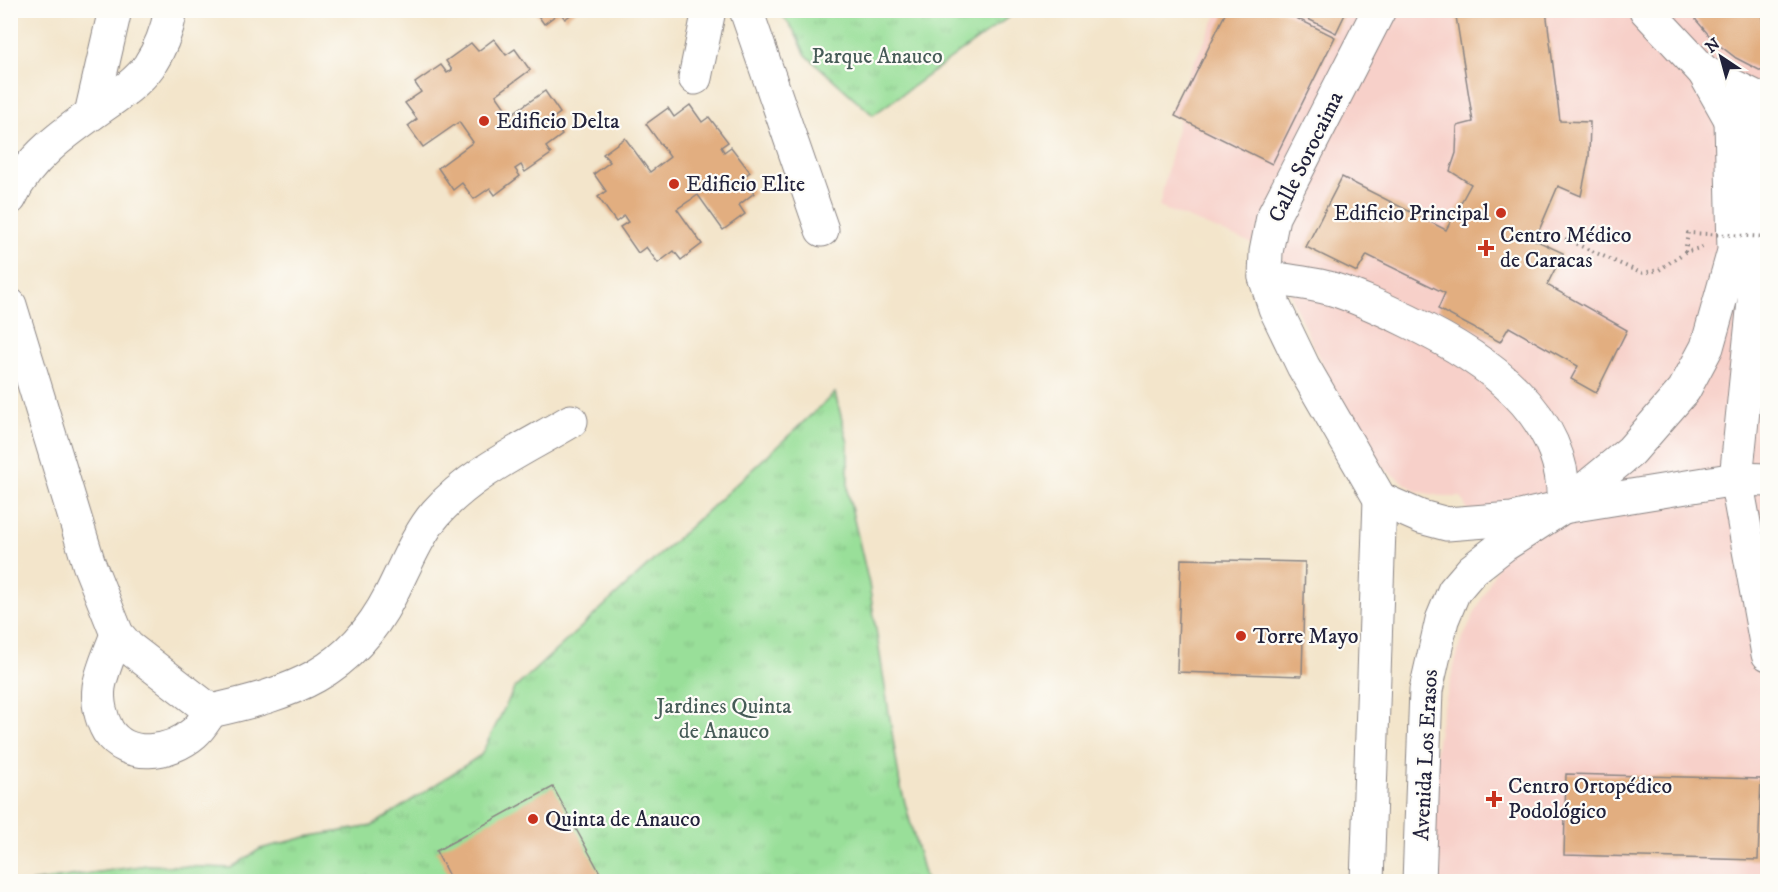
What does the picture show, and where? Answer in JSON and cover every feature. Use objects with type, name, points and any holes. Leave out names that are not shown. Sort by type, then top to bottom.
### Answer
[{"type":"street","points":[[91,114],[115,10]]},
{"type":"street","points":[[10,198],[16,185],[39,157],[91,114],[123,92],[148,67],[166,36],[171,10]]},
{"type":"street","points":[[695,78],[709,10]]},
{"type":"street","points":[[746,10],[822,230]]},
{"type":"street","points":[[1347,71],[1339,52],[1340,38],[1354,10]]},
{"type":"street","name":"Calle Sorocaima","points":[[1379,10],[1273,218],[1266,252],[1265,277],[1283,328],[1380,499]]},
{"type":"street","points":[[1646,10],[1704,72],[1755,121],[1759,252],[1752,480],[1767,654]]},
{"type":"street","name":"Avenida Los Erasos","points":[[1419,882],[1426,690],[1442,620],[1454,591],[1472,570],[1504,545],[1563,507],[1630,451],[1684,390],[1707,347],[1734,251],[1755,121]]},
{"type":"street","points":[[1265,277],[1331,289],[1371,303],[1431,332],[1469,354],[1497,375],[1525,400],[1540,420],[1560,462],[1564,491],[1563,507]]},
{"type":"street","points":[[10,305],[89,564],[117,634],[128,647],[212,711]]},
{"type":"street","points":[[117,634],[99,688],[100,710],[105,725],[114,740],[131,750],[152,751],[171,745],[194,733],[212,711],[257,701],[307,683],[349,655],[377,622],[435,514],[466,484],[571,421]]},
{"type":"street","points":[[1367,882],[1380,499],[1421,517],[1447,524],[1512,519],[1563,507],[1752,480]]},
{"type":"path","points":[[1685,252],[1688,233],[1767,237]]},
{"type":"path","points":[[1554,234],[1641,273],[1659,270],[1685,252],[1707,246],[1734,251]]},
{"type":"shaded area","points":[[1219,11],[1767,11],[1767,881],[1414,881],[1441,718],[1460,644],[1497,567],[1461,497],[1445,497],[1416,491],[1383,468],[1358,431],[1325,371],[1295,307],[1281,263],[1282,255],[1159,207],[1179,119],[1169,114]]},
{"type":"green space","name":"Parque Anauco","points":[[779,11],[1017,11],[873,115],[806,55],[794,31]]},
{"type":"green space","name":"Jardines Quinta de Anauco","points":[[835,393],[848,443],[848,494],[869,584],[900,784],[926,881],[30,882],[147,865],[231,868],[260,849],[306,837],[372,826],[481,755],[514,689]]},
{"type":"building","points":[[534,10],[577,10],[565,19],[560,12],[544,24]]},
{"type":"building","points":[[1227,10],[1280,10],[1335,37],[1272,164],[1175,116]]},
{"type":"building","points":[[1290,10],[1347,10],[1336,33]]},
{"type":"building","name":"Edificio Principal","points":[[1455,10],[1546,10],[1560,121],[1590,122],[1589,157],[1581,196],[1558,186],[1535,240],[1563,253],[1547,285],[1627,330],[1596,393],[1571,379],[1578,366],[1509,327],[1500,342],[1438,309],[1445,293],[1367,255],[1357,272],[1306,247],[1342,177],[1446,230],[1471,184],[1450,171],[1456,153],[1457,126],[1473,122]]},
{"type":"building","points":[[1694,10],[1762,10],[1765,73],[1736,58],[1714,41],[1696,20]]},
{"type":"building","name":"Edificio Delta","points":[[494,39],[506,55],[515,49],[530,70],[496,95],[510,115],[545,91],[560,113],[552,119],[562,135],[546,147],[551,154],[525,172],[521,165],[515,169],[520,176],[495,195],[490,188],[474,199],[462,183],[453,190],[438,168],[473,142],[459,122],[423,147],[408,126],[417,119],[405,103],[421,92],[415,83],[441,65],[447,73],[452,70],[446,61],[471,43],[478,51]]},
{"type":"building","name":"Edificio Elite","points":[[690,105],[702,122],[709,117],[728,142],[721,147],[724,152],[731,147],[750,172],[743,177],[754,193],[739,205],[745,214],[723,230],[698,195],[677,209],[702,244],[681,260],[674,251],[658,263],[646,247],[638,253],[620,227],[628,222],[624,216],[616,222],[598,197],[606,191],[594,174],[610,162],[603,154],[625,138],[650,172],[670,157],[646,124],[668,108],[674,117]]},
{"type":"building","name":"Torre Mayo","points":[[1181,559],[1305,562],[1302,676],[1177,672]]},
{"type":"building","points":[[1566,774],[1761,779],[1758,860],[1564,855]]},
{"type":"building","name":"Quinta de Anauco","points":[[553,787],[605,882],[452,882],[436,851]]},
{"type":"place","name":"Edificio Delta","points":[[484,121]]},
{"type":"place","name":"Edificio Elite","points":[[674,184]]},
{"type":"place","name":"Edificio Principal","points":[[1501,213]]},
{"type":"place","name":"Centro Médico de Caracas","points":[[1486,248]]},
{"type":"place","name":"Torre Mayo","points":[[1241,636]]},
{"type":"place","name":"Centro Ortopédico Podológico","points":[[1494,799]]},
{"type":"place","name":"Quinta de Anauco","points":[[533,819]]}]
